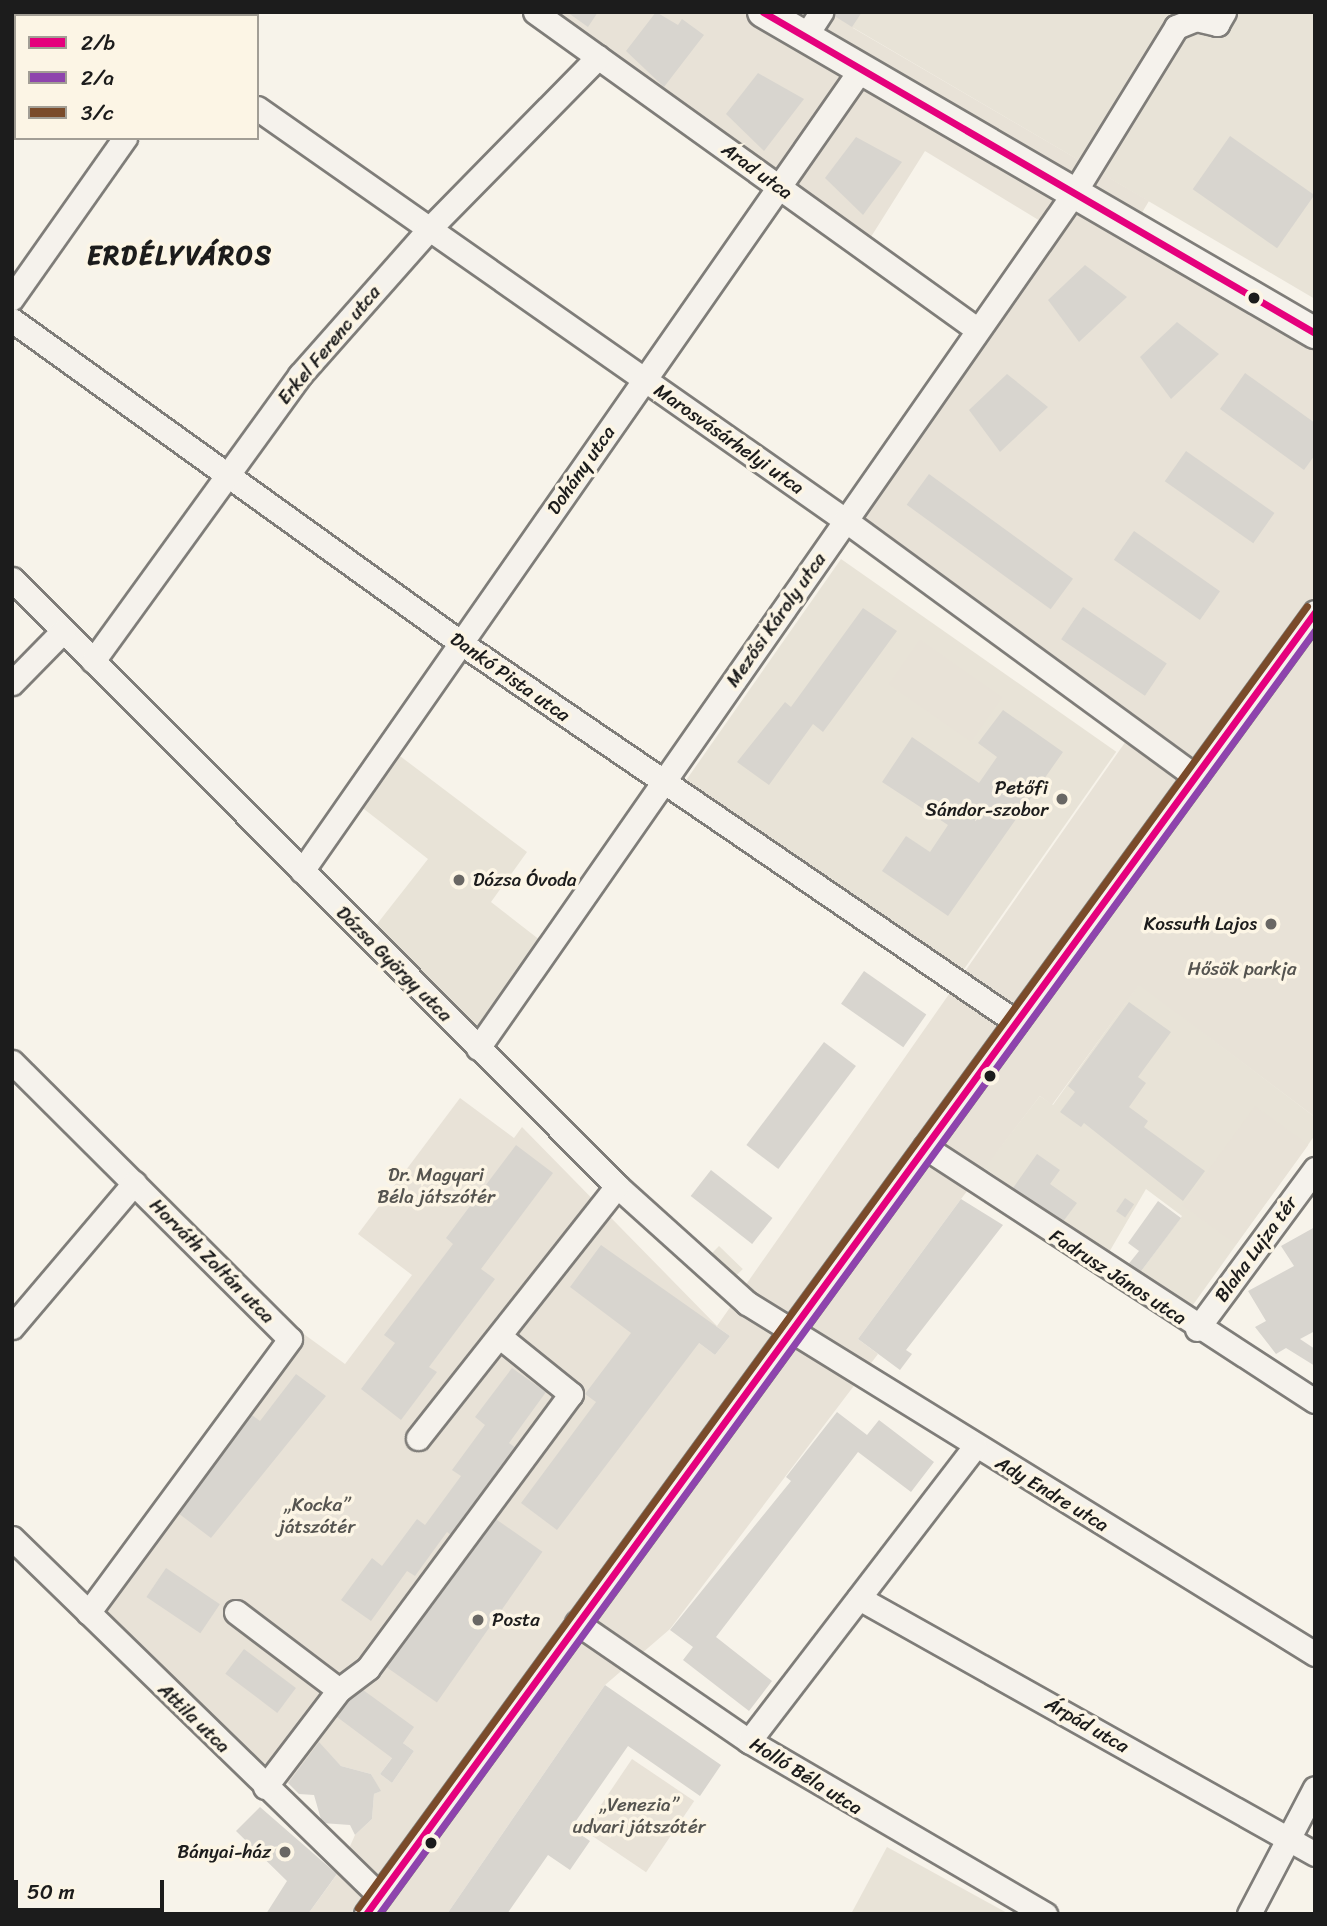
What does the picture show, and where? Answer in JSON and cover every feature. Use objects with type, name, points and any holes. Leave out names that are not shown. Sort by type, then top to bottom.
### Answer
[{"type":"main road","points":[[763,12],[813,24],[861,69],[1315,333]]},
{"type":"street","name":"Arad utca","points":[[535,12],[978,330]]},
{"type":"street","name":"Mezősi Károly utca","points":[[478,1048],[1074,193],[1176,27],[1196,19],[1217,24],[1224,12]]},
{"type":"street","name":"Erkel Ferenc utca","points":[[93,661],[300,375],[429,229],[598,57]]},
{"type":"street","name":"Dohány utca","points":[[302,871],[861,69]]},
{"type":"street","name":"Marosvásárhelyi utca","points":[[259,109],[845,520],[1195,776]]},
{"type":"street","points":[[12,298],[124,140]]},
{"type":"street","name":"Dankó Pista utca","points":[[12,320],[461,643],[1016,1022]]},
{"type":"street","name":"Dózsa György utca","points":[[12,579],[617,1186],[789,1334]]},
{"type":"street","points":[[370,1909],[1315,612]]},
{"type":"street","points":[[12,683],[63,631]]},
{"type":"street","name":"Horváth Zoltán utca","points":[[12,1062],[290,1339],[88,1613]]},
{"type":"street","name":"Fadrusz János utca","points":[[925,1147],[1197,1329],[1315,1401]]},
{"type":"street","name":"Blaha Lujza tér","points":[[1197,1329],[1315,1169]]},
{"type":"street","points":[[12,1328],[134,1183]]},
{"type":"street","points":[[418,1438],[617,1186]]},
{"type":"street","name":"Ady Endre utca","points":[[789,1334],[1315,1654]]},
{"type":"street","points":[[265,1787],[339,1690],[368,1668],[571,1394],[499,1336]]},
{"type":"street","points":[[749,1741],[975,1447]]},
{"type":"street","name":"Attila utca","points":[[12,1538],[265,1787],[370,1909]]},
{"type":"street","name":"Árpád utca","points":[[859,1598],[1315,1854]]},
{"type":"street","points":[[236,1612],[339,1690]]},
{"type":"street","name":"Holló Béla utca","points":[[577,1623],[749,1741],[1045,1914]]},
{"type":"street","points":[[1249,1914],[1315,1788]]},
{"type":"shaded area","points":[[862,12],[1315,12],[1315,299],[852,27]]},
{"type":"shaded area","points":[[841,559],[1116,752],[961,974],[686,781]]},
{"type":"shaded area","name":"Dózsa Óvoda","points":[[392,750],[527,852],[491,902],[545,944],[477,1039],[370,933],[428,859],[355,802]]},
{"type":"shaded area","points":[[1139,984],[1315,1117],[1315,1135],[1190,1309],[1139,1274],[1182,1216],[1146,1189],[1108,1254],[984,1168],[1040,1096],[1053,1105]]},
{"type":"shaded area","points":[[719,1246],[743,1269],[733,1279],[709,1256]]},
{"type":"shaded area","points":[[887,1847],[1009,1914],[851,1914]]},
{"type":"green space","points":[[536,12],[862,12],[853,28],[1149,201],[1134,226],[1315,333],[1315,1117],[1139,985],[1052,1105],[1040,1096],[961,1199],[858,1339],[878,1354],[670,1629],[605,1685],[447,1914],[308,1914],[338,1873],[355,1835],[372,1819],[374,1794],[380,1791],[371,1774],[341,1766],[319,1743],[288,1783],[88,1612],[290,1324],[345,1364],[412,1275],[358,1234],[460,1098],[514,1138],[522,1127],[717,1326],[1133,731],[846,520],[1050,227],[925,151],[864,248]],"holes":[[[716,1326],[730,1336],[715,1355],[699,1343]],[[403,1743],[414,1751],[392,1783],[380,1774]]]},
{"type":"green space","points":[[920,640],[1002,697],[971,742],[889,684]]},
{"type":"green space","points":[[1255,1106],[1308,1145],[1236,1244],[1183,1206]]},
{"type":"green space","name":"„Venezia” udvari játszótér","points":[[632,1759],[694,1801],[646,1872],[584,1830]]},
{"type":"building","points":[[567,12],[598,12],[588,27]]},
{"type":"building","points":[[656,12],[678,25],[682,19],[704,35],[664,87],[626,51]]},
{"type":"building","points":[[828,12],[862,12],[852,27]]},
{"type":"building","points":[[758,73],[804,99],[764,151],[726,114]]},
{"type":"building","points":[[1230,136],[1314,195],[1277,248],[1193,189]]},
{"type":"building","points":[[856,137],[902,162],[863,215],[825,178]]},
{"type":"building","points":[[1085,265],[1127,297],[1079,342],[1048,300]]},
{"type":"building","points":[[1177,322],[1219,354],[1171,399],[1140,357]]},
{"type":"building","points":[[1245,373],[1315,423],[1315,455],[1304,470],[1220,409]]},
{"type":"building","points":[[1007,374],[1048,407],[1000,452],[969,410]]},
{"type":"building","points":[[1186,451],[1274,513],[1253,543],[1165,481]]},
{"type":"building","points":[[929,474],[1073,579],[1051,609],[907,505]]},
{"type":"building","points":[[1134,531],[1220,591],[1200,620],[1114,560]]},
{"type":"building","points":[[1083,607],[1167,663],[1145,696],[1061,639]]},
{"type":"building","points":[[863,608],[897,631],[823,732],[813,724],[769,785],[737,762],[785,702],[791,707]]},
{"type":"building","points":[[1003,710],[1063,752],[948,916],[882,871],[906,836],[930,852],[948,825],[882,782],[912,737],[979,783],[997,757],[978,743]]},
{"type":"building","points":[[864,971],[926,1015],[903,1047],[841,1004]]},
{"type":"building","points":[[1129,1002],[1171,1032],[1138,1077],[1146,1083],[1129,1107],[1148,1121],[1144,1127],[1205,1171],[1183,1201],[1084,1123],[1081,1127],[1060,1112],[1075,1092],[1068,1086]]},
{"type":"building","points":[[824,1042],[856,1066],[778,1169],[746,1145]]},
{"type":"building","points":[[516,1145],[553,1173],[481,1269],[495,1279],[429,1367],[437,1372],[401,1420],[361,1389],[395,1343],[384,1335],[453,1244],[446,1238]]},
{"type":"building","points":[[1037,1154],[1060,1170],[1050,1184],[1077,1203],[1062,1223],[1013,1188]]},
{"type":"building","points":[[711,1170],[772,1218],[752,1244],[691,1196]]},
{"type":"building","points":[[1125,1198],[1134,1204],[1125,1217],[1116,1211]]},
{"type":"building","points":[[961,1199],[1003,1225],[906,1350],[912,1354],[900,1370],[858,1339]]},
{"type":"building","points":[[1158,1201],[1181,1218],[1139,1274],[1127,1266],[1139,1251],[1128,1243]]},
{"type":"building","points":[[1315,1227],[1315,1331],[1300,1339],[1315,1349],[1315,1366],[1286,1348],[1276,1354],[1255,1327],[1266,1321],[1248,1291],[1294,1266],[1281,1246]]},
{"type":"building","points":[[601,1245],[730,1336],[715,1355],[699,1343],[557,1530],[521,1503],[596,1402],[585,1394],[631,1333],[570,1287]]},
{"type":"building","points":[[512,1368],[546,1392],[509,1443],[520,1451],[457,1539],[447,1532],[415,1576],[407,1571],[371,1621],[341,1600],[372,1558],[382,1566],[417,1519],[425,1525],[461,1476],[452,1470],[485,1425],[475,1417]]},
{"type":"building","points":[[296,1374],[326,1396],[211,1538],[178,1513],[252,1415],[260,1421]]},
{"type":"building","points":[[837,1412],[867,1435],[879,1420],[934,1462],[911,1492],[858,1452],[716,1637],[772,1681],[749,1711],[683,1660],[693,1647],[670,1630],[791,1481],[786,1477]]},
{"type":"building","points":[[490,1515],[542,1552],[437,1702],[384,1666]]},
{"type":"building","points":[[166,1568],[220,1604],[200,1633],[146,1597]]},
{"type":"building","points":[[244,1649],[296,1688],[277,1713],[225,1674]]},
{"type":"building","points":[[605,1685],[721,1765],[700,1796],[628,1746],[571,1828],[590,1841],[570,1870],[548,1855],[507,1914],[447,1914]]},
{"type":"building","points":[[359,1687],[414,1727],[403,1743],[414,1751],[392,1783],[380,1774],[392,1758],[337,1717]]},
{"type":"building","points":[[319,1742],[341,1766],[371,1774],[381,1791],[374,1794],[372,1819],[355,1835],[350,1825],[322,1823],[314,1795],[299,1794],[288,1783]]},
{"type":"building","name":"Bányai-ház","points":[[260,1807],[337,1874],[308,1914],[266,1914],[287,1881],[236,1831]]},
{"type":"transit line","name":"2/b","points":[[763,12],[1315,333]]},
{"type":"transit line","name":"3/c","points":[[358,1908],[1307,606]]},
{"type":"transit line","name":"2/b","points":[[366,1914],[1315,612]]},
{"type":"transit line","name":"2/a","points":[[379,1914],[1315,630]]},
{"type":"place","name":"Petőfi Sándor-szobor","points":[[1062,799]]},
{"type":"place","name":"Dózsa Óvoda","points":[[459,880]]},
{"type":"place","name":"Kossuth Lajos","points":[[1271,924]]},
{"type":"place","name":"Posta","points":[[478,1620]]},
{"type":"place","name":"Bányai-ház","points":[[285,1852]]},
{"type":"district","name":"ERDÉLYVÁROS","points":[[180,256]]},
{"type":"park label","name":"Hősök parkja","points":[[1242,969]]},
{"type":"park label","name":"Dr. Magyari Béla játszótér","points":[[436,1186]]},
{"type":"park label","name":"„Kocka” játszótér","points":[[317,1516]]}]
